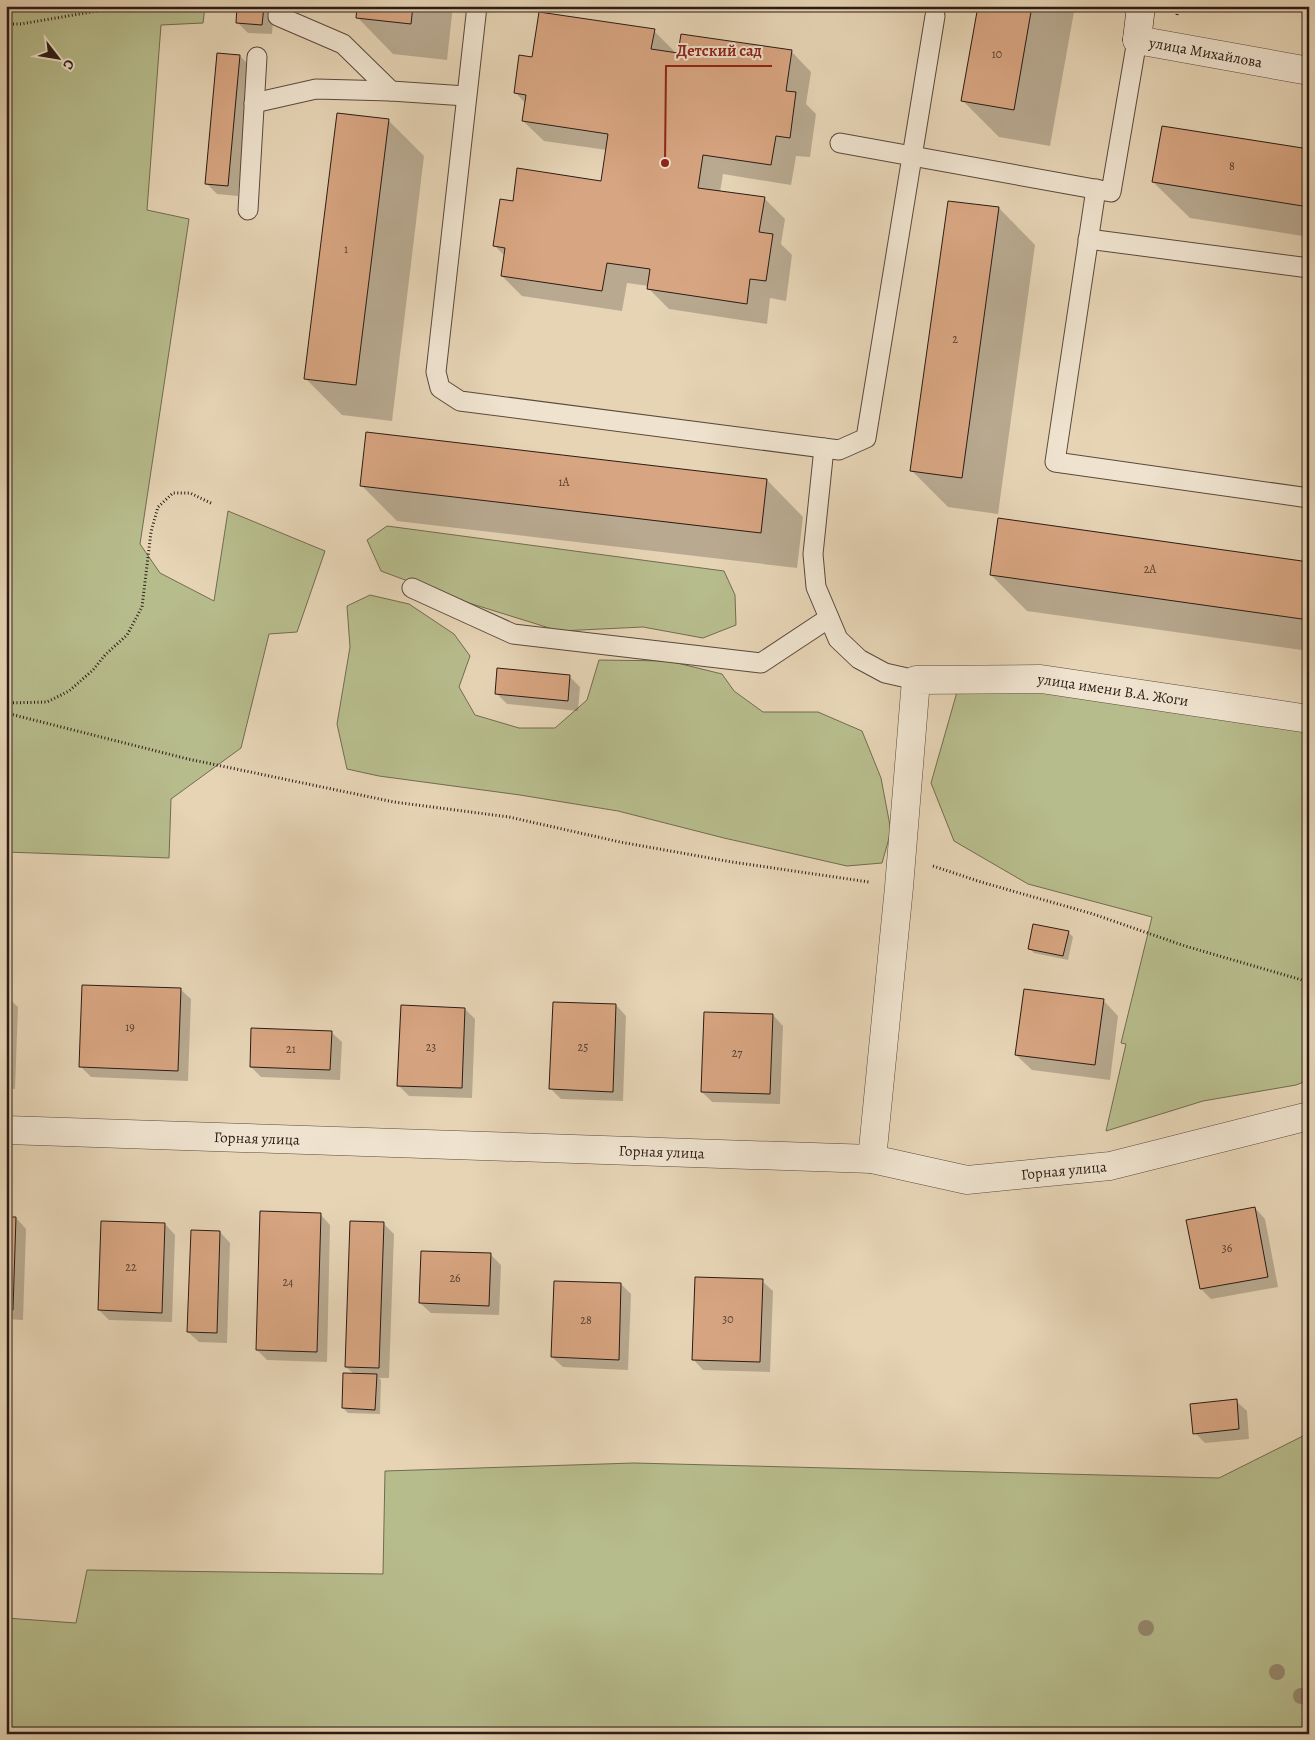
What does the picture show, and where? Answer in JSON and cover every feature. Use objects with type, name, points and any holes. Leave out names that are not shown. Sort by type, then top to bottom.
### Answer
[{"type":"street","name":"улица Михайлова","points":[[1141,6],[1136,40],[1309,71]]},
{"type":"street","name":"улица имени В.А. Жоги","points":[[916,680],[1041,679],[1309,720]]},
{"type":"street","points":[[872,1159],[899,887],[916,680]]},
{"type":"street","name":"Горная улица","points":[[6,1130],[872,1159],[968,1180],[1110,1166],[1309,1116]]},
{"type":"lane","points":[[279,6],[278,16],[343,44],[391,91]]},
{"type":"lane","points":[[477,6],[436,372],[440,388],[460,401],[839,450],[866,438],[935,16]]},
{"type":"lane","points":[[840,143],[1111,192],[1136,40]]},
{"type":"lane","points":[[248,210],[257,57]]},
{"type":"lane","points":[[254,103],[316,89],[466,96]]},
{"type":"lane","points":[[1096,189],[1055,462],[1309,498]]},
{"type":"lane","points":[[1088,239],[1309,268]]},
{"type":"lane","points":[[824,448],[813,554],[816,588],[838,638],[859,659],[884,673],[916,680]]},
{"type":"lane","points":[[412,588],[512,634],[761,663],[829,618]]},
{"type":"path","points":[[6,24],[21,24],[126,6]]},
{"type":"path","points":[[151,6],[179,11]]},
{"type":"path","points":[[6,704],[47,702],[69,691],[93,670],[105,654],[126,635],[142,607],[151,532],[158,507],[173,493],[190,494],[212,504]]},
{"type":"path","points":[[6,713],[188,760],[394,802],[509,817],[620,842],[732,862],[899,887]]},
{"type":"path","points":[[901,856],[981,882],[1093,914],[1186,946],[1309,982]]},
{"type":"green space","points":[[6,6],[205,6],[203,23],[161,25],[147,210],[189,219],[140,544],[160,573],[214,601],[228,511],[325,551],[297,632],[269,634],[241,748],[171,799],[169,858],[6,852]]},
{"type":"green space","points":[[387,526],[724,571],[735,595],[736,625],[703,638],[643,627],[559,631],[456,599],[381,571],[367,540]]},
{"type":"green space","points":[[370,595],[409,604],[454,634],[470,656],[459,687],[475,715],[519,728],[555,728],[587,700],[599,660],[669,661],[722,674],[734,691],[763,712],[818,712],[862,731],[881,778],[891,831],[882,863],[847,866],[618,811],[520,795],[379,776],[347,769],[337,724],[350,647],[347,606]]},
{"type":"green space","points":[[1011,689],[1064,693],[1309,728],[1309,1080],[1296,1085],[1203,1101],[1106,1131],[1126,1044],[1121,1043],[1152,917],[1028,884],[954,841],[931,783],[957,692]]},
{"type":"green space","points":[[1309,1433],[1309,1734],[6,1734],[6,1618],[76,1623],[87,1570],[383,1574],[385,1471],[634,1463],[1219,1478]]},
{"type":"building","points":[[237,6],[264,6],[262,25],[236,23]]},
{"type":"building","points":[[357,6],[413,6],[411,24],[356,18]]},
{"type":"building","points":[[978,6],[1032,6],[1014,110],[961,101]]},
{"type":"building","points":[[539,12],[655,29],[651,49],[678,53],[681,34],[792,50],[786,91],[796,92],[790,138],[776,136],[771,165],[703,155],[698,188],[765,197],[759,232],[773,234],[766,281],[750,279],[747,304],[647,289],[650,269],[607,263],[602,291],[501,276],[505,248],[493,246],[500,199],[513,201],[517,168],[601,181],[608,134],[522,121],[526,95],[514,93],[519,55],[532,57]]},
{"type":"building","points":[[217,53],[240,55],[228,186],[205,184]]},
{"type":"building","points":[[337,113],[389,119],[356,385],[304,379]]},
{"type":"building","points":[[1162,126],[1309,149],[1309,207],[1152,182]]},
{"type":"building","points":[[948,201],[999,207],[962,478],[910,471]]},
{"type":"building","points":[[366,432],[767,479],[761,533],[360,486]]},
{"type":"building","points":[[998,518],[1309,562],[1309,620],[990,575]]},
{"type":"building","points":[[497,668],[570,675],[568,701],[495,694]]},
{"type":"building","points":[[1033,924],[1069,931],[1063,956],[1028,949]]},
{"type":"building","points":[[82,985],[181,988],[178,1071],[79,1067]]},
{"type":"building","points":[[1024,989],[1104,999],[1095,1065],[1015,1055]]},
{"type":"building","points":[[6,995],[9,995],[6,1055]]},
{"type":"building","points":[[553,1002],[616,1004],[613,1092],[549,1089]]},
{"type":"building","points":[[401,1005],[465,1008],[462,1088],[397,1086]]},
{"type":"building","points":[[704,1012],[773,1014],[770,1094],[701,1092]]},
{"type":"building","points":[[251,1028],[332,1031],[330,1070],[250,1067]]},
{"type":"building","points":[[1255,1207],[1268,1277],[1200,1289],[1186,1220]]},
{"type":"building","points":[[260,1211],[321,1213],[317,1352],[256,1350]]},
{"type":"building","points":[[6,1217],[16,1217],[13,1310],[6,1309]]},
{"type":"building","points":[[101,1221],[165,1223],[162,1313],[98,1310]]},
{"type":"building","points":[[350,1221],[384,1222],[379,1368],[345,1367]]},
{"type":"building","points":[[191,1230],[220,1231],[217,1333],[187,1332]]},
{"type":"building","points":[[421,1251],[491,1253],[489,1306],[419,1303]]},
{"type":"building","points":[[695,1277],[763,1279],[760,1362],[692,1360]]},
{"type":"building","points":[[554,1281],[621,1283],[619,1360],[551,1357]]},
{"type":"building","points":[[343,1373],[377,1374],[375,1410],[342,1408]]},
{"type":"building","points":[[1237,1399],[1239,1429],[1193,1434],[1190,1404]]},
{"type":"place","name":"Детский сад","points":[[665,163]]}]
